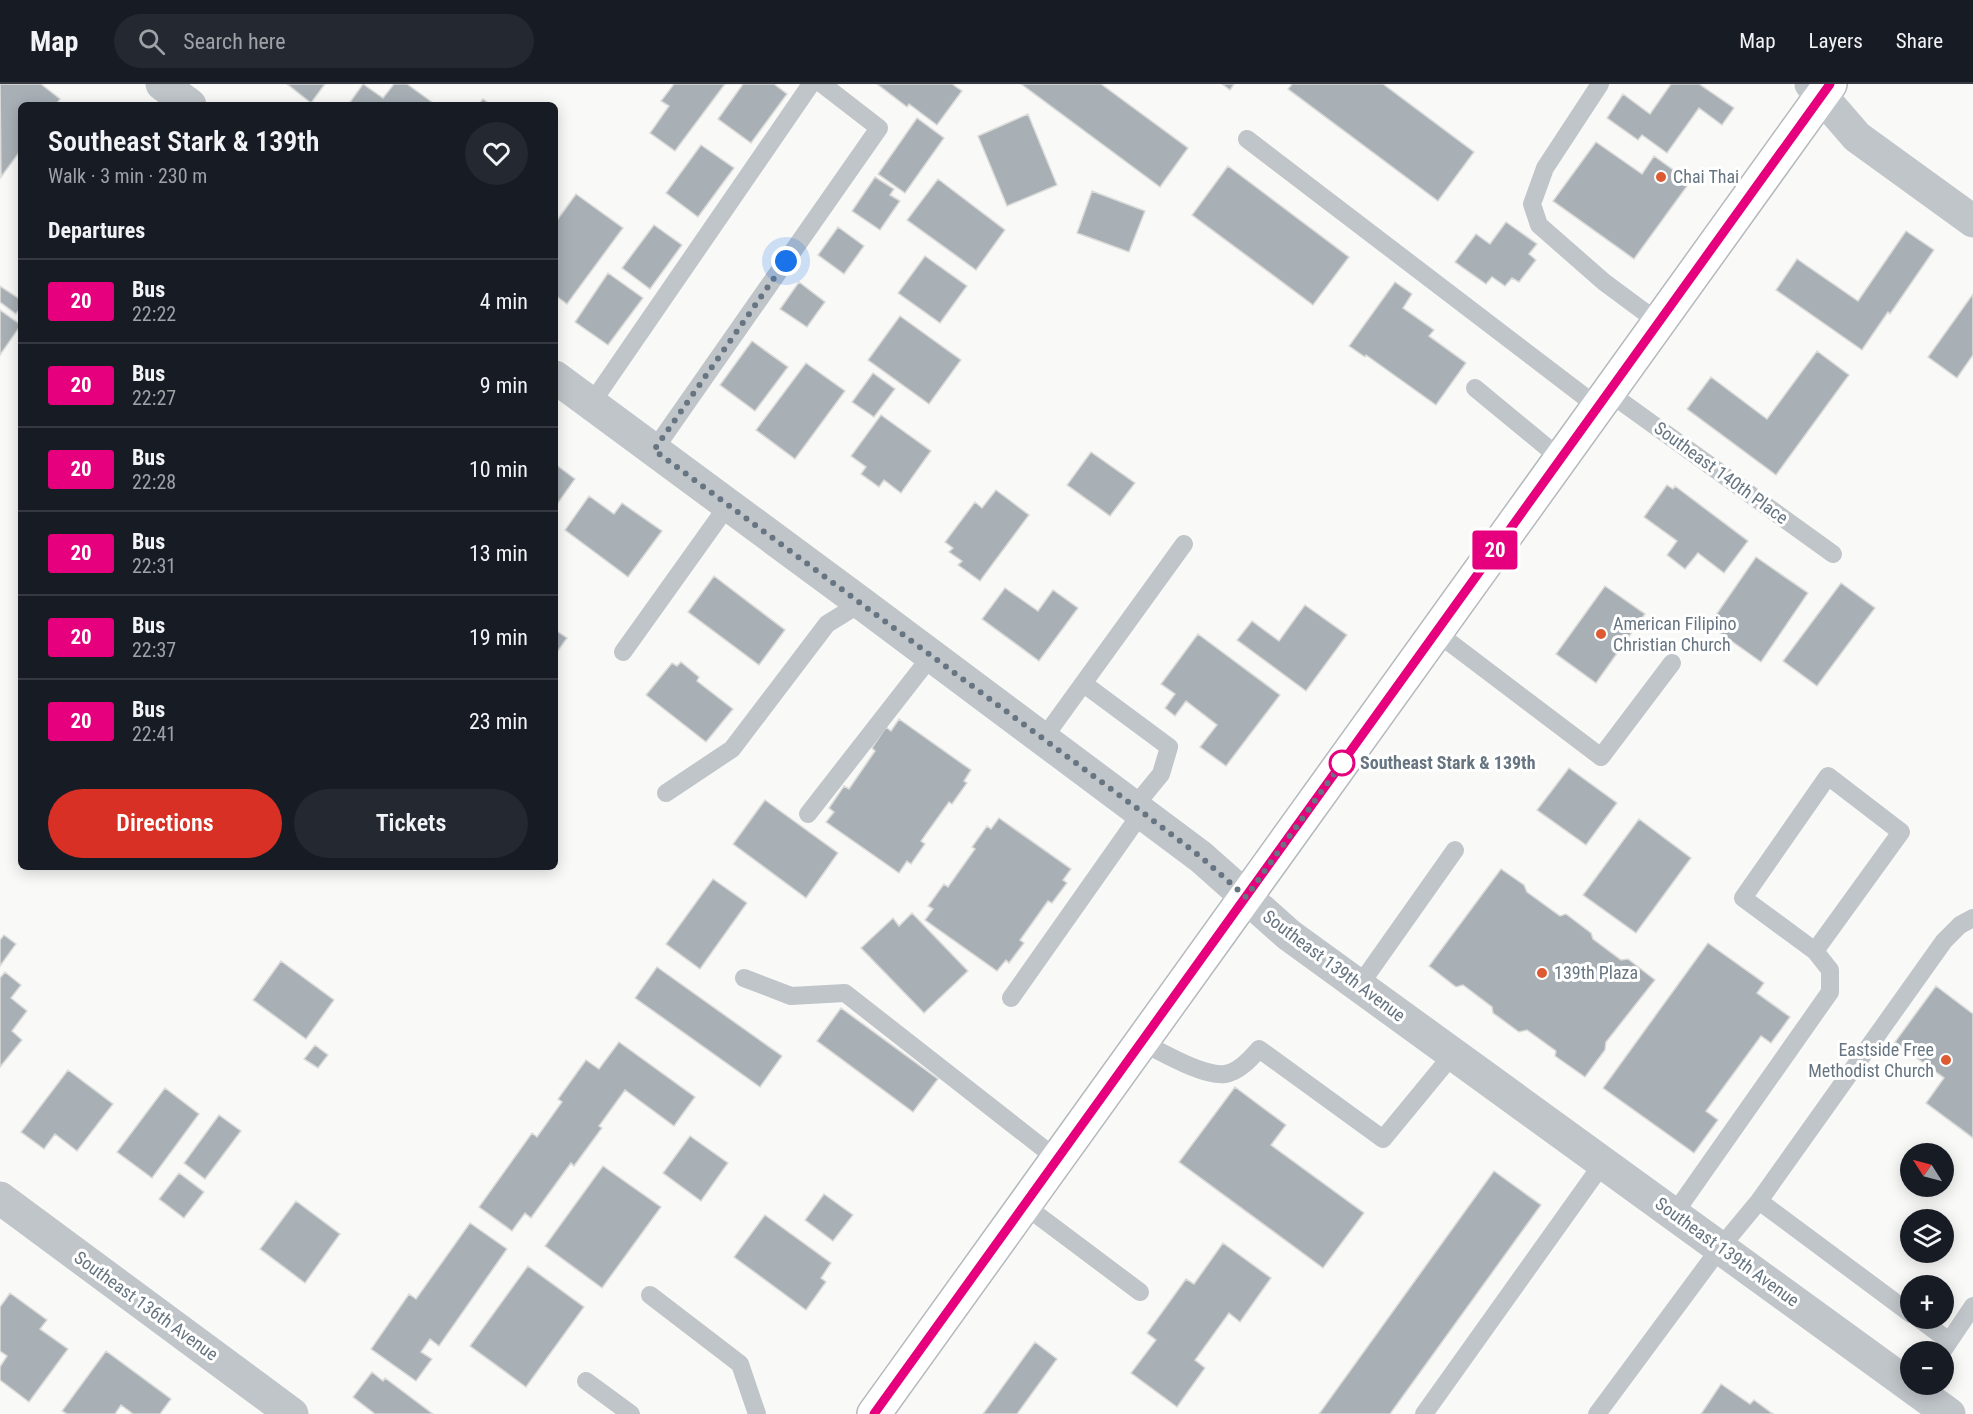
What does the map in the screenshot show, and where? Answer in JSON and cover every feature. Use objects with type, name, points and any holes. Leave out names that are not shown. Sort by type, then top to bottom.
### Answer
[{"type":"main road","points":[[874,1414],[1659,322],[1821,88]]},
{"type":"street","points":[[1821,88],[1857,137],[1973,221]]},
{"type":"street","name":"Southeast 139th Avenue","points":[[558,379],[1201,857],[1288,935],[1720,1248],[1900,1375]]},
{"type":"street","name":"Southeast 136th Avenue","points":[[0,1198],[292,1414]]},
{"type":"street","name":"Southeast 139th Avenue","points":[[1926,1395],[1949,1414]]},
{"type":"lane","points":[[591,404],[811,84]]},
{"type":"lane","points":[[654,450],[879,129],[822,84]]},
{"type":"lane","points":[[1600,84],[1545,168],[1532,204],[1539,225],[1604,282],[1659,322]]},
{"type":"lane","name":"Southeast 140th Place","points":[[1247,139],[1603,400],[1833,554]]},
{"type":"lane","points":[[1475,388],[1561,459]]},
{"type":"lane","points":[[623,652],[728,505]]},
{"type":"lane","points":[[1043,739],[1184,544]]},
{"type":"lane","points":[[666,793],[732,749],[826,624],[861,603]]},
{"type":"lane","points":[[1436,632],[1601,757],[1672,663]]},
{"type":"lane","points":[[808,814],[932,655]]},
{"type":"lane","points":[[1011,998],[1161,774],[1168,747],[1084,684]]},
{"type":"lane","points":[[1674,1214],[1830,992],[1830,970],[1815,951],[1743,898],[1828,776],[1901,832],[1815,951]]},
{"type":"lane","points":[[1359,986],[1455,850]]},
{"type":"lane","points":[[1598,1414],[1720,1248],[1759,1201],[1944,941],[1960,925],[1973,918]]},
{"type":"lane","points":[[744,978],[791,996],[845,993],[1057,1159]]},
{"type":"lane","points":[[1142,1042],[1204,1071],[1226,1074],[1247,1062],[1259,1049],[1383,1139],[1453,1054]]},
{"type":"lane","points":[[1424,1414],[1603,1163]]},
{"type":"lane","points":[[1759,1201],[1900,1306]]},
{"type":"lane","points":[[1024,1205],[1140,1292]]},
{"type":"lane","points":[[650,1295],[740,1364],[757,1414]]},
{"type":"lane","points":[[1948,1341],[1973,1306]]},
{"type":"lane","points":[[1929,1329],[1940,1341]]},
{"type":"lane","points":[[586,1381],[631,1414]]},
{"type":"building","points":[[0,84],[41,84],[60,99],[58,102],[18,102],[18,154],[1,177]]},
{"type":"building","points":[[287,84],[325,84],[310,102]]},
{"type":"building","points":[[363,84],[383,98],[394,84],[407,84],[432,102],[350,102]]},
{"type":"building","points":[[674,84],[725,84],[675,151],[650,133],[669,106],[661,101]]},
{"type":"building","points":[[743,84],[774,84],[787,94],[751,143],[718,119]]},
{"type":"building","points":[[877,84],[952,84],[962,91],[937,125],[909,104],[907,107]]},
{"type":"building","points":[[1021,84],[1101,84],[1188,148],[1160,187]]},
{"type":"building","points":[[1222,84],[1234,84],[1230,90]]},
{"type":"building","points":[[1292,84],[1383,84],[1474,152],[1438,201],[1288,89]]},
{"type":"building","points":[[1671,84],[1699,84],[1734,108],[1722,125],[1699,108],[1667,153],[1642,135],[1638,140],[1607,118],[1623,94],[1650,114]]},
{"type":"building","points":[[1028,114],[1057,185],[1007,206],[978,136]]},
{"type":"building","points":[[917,118],[944,138],[905,193],[878,174]]},
{"type":"building","points":[[1596,142],[1642,174],[1654,156],[1690,182],[1634,259],[1553,201]]},
{"type":"building","points":[[701,145],[734,168],[698,217],[666,193]]},
{"type":"building","points":[[1228,166],[1349,257],[1313,305],[1192,215]]},
{"type":"building","points":[[875,177],[894,189],[890,195],[900,201],[880,230],[852,211]]},
{"type":"building","points":[[938,179],[1005,230],[976,270],[907,220]]},
{"type":"building","points":[[1092,191],[1145,211],[1129,252],[1077,233]]},
{"type":"building","points":[[576,194],[623,228],[567,304],[558,297],[558,219]]},
{"type":"building","points":[[1506,222],[1537,244],[1529,254],[1536,260],[1519,282],[1512,278],[1505,286],[1492,277],[1486,284],[1455,262],[1476,234],[1490,244]]},
{"type":"building","points":[[654,225],[682,245],[650,289],[622,268]]},
{"type":"building","points":[[838,227],[864,246],[844,274],[818,255]]},
{"type":"building","points":[[1906,231],[1934,250],[1862,350],[1776,290],[1797,259],[1858,301]]},
{"type":"building","points":[[925,256],[967,286],[940,323],[898,293]]},
{"type":"building","points":[[608,273],[643,298],[608,345],[575,322]]},
{"type":"building","points":[[799,282],[825,302],[807,327],[780,309]]},
{"type":"building","points":[[1395,282],[1412,294],[1403,308],[1434,330],[1429,336],[1466,363],[1436,405],[1366,355],[1365,357],[1349,346]]},
{"type":"building","points":[[0,286],[18,298],[18,311],[16,314],[0,302]]},
{"type":"building","points":[[1973,294],[1973,355],[1957,378],[1928,357]]},
{"type":"building","points":[[0,310],[18,323],[18,329],[0,355]]},
{"type":"building","points":[[900,316],[961,360],[929,404],[868,360]]},
{"type":"building","points":[[752,341],[788,367],[755,411],[720,385]]},
{"type":"building","points":[[1817,351],[1849,375],[1776,475],[1687,409],[1711,377],[1767,419]]},
{"type":"building","points":[[806,363],[845,391],[795,459],[756,430]]},
{"type":"building","points":[[873,373],[895,389],[874,417],[852,402]]},
{"type":"building","points":[[881,415],[931,451],[901,493],[884,480],[879,487],[861,474],[866,467],[851,456]]},
{"type":"building","points":[[1091,452],[1135,483],[1110,516],[1067,485]]},
{"type":"building","points":[[558,466],[575,479],[558,503]]},
{"type":"building","points":[[1667,485],[1673,489],[1675,486],[1748,541],[1724,573],[1698,553],[1685,569],[1667,555],[1677,541],[1644,517]]},
{"type":"building","points":[[996,490],[1029,515],[980,581],[958,565],[962,561],[949,552],[953,548],[945,542],[975,502],[982,508]]},
{"type":"building","points":[[589,496],[614,514],[622,503],[662,531],[628,577],[565,530]]},
{"type":"building","points":[[1756,557],[1808,593],[1761,662],[1709,625]]},
{"type":"building","points":[[714,576],[785,630],[759,665],[688,612]]},
{"type":"building","points":[[1841,583],[1875,608],[1817,686],[1783,661]]},
{"type":"building","name":"American Filipino Christian Church","points":[[1605,586],[1645,614],[1596,683],[1556,654]]},
{"type":"building","points":[[1005,588],[1038,611],[1053,590],[1078,608],[1039,661],[982,619]]},
{"type":"building","points":[[1305,605],[1347,635],[1306,691],[1237,640],[1252,621],[1279,641]]},
{"type":"building","points":[[558,632],[567,638],[558,651]]},
{"type":"building","points":[[1198,634],[1280,695],[1226,766],[1200,747],[1217,725],[1186,701],[1175,716],[1165,708],[1175,694],[1161,684]]},
{"type":"building","points":[[681,662],[699,677],[697,681],[733,709],[706,742],[646,695],[672,663],[677,666]]},
{"type":"building","points":[[899,719],[971,770],[964,781],[967,783],[952,804],[949,802],[921,841],[925,844],[911,864],[907,861],[899,873],[826,822],[834,812],[829,808],[844,786],[849,789],[875,751],[872,748],[886,727],[891,731]]},
{"type":"building","points":[[1569,768],[1617,803],[1586,845],[1537,810]]},
{"type":"building","points":[[765,800],[838,853],[806,898],[733,844]]},
{"type":"building","points":[[999,818],[1071,869],[1063,880],[1067,883],[1052,903],[1048,901],[1020,940],[1024,943],[1009,963],[1006,960],[997,971],[925,920],[933,909],[928,906],[944,884],[948,887],[975,849],[972,847],[987,826],[991,829]]},
{"type":"building","points":[[1639,819],[1691,858],[1636,933],[1583,895]]},
{"type":"building","name":"139th Plaza","points":[[1501,869],[1524,885],[1527,892],[1560,916],[1566,914],[1591,933],[1593,939],[1621,960],[1628,959],[1655,980],[1606,1042],[1605,1050],[1585,1077],[1555,1056],[1556,1051],[1527,1030],[1519,1032],[1493,1013],[1492,1007],[1463,985],[1456,987],[1429,966]]},
{"type":"building","points":[[713,879],[747,903],[700,969],[666,944]]},
{"type":"building","points":[[912,913],[968,971],[924,1013],[861,948],[893,918],[899,926]]},
{"type":"building","points":[[4,935],[16,944],[0,966],[0,940]]},
{"type":"building","points":[[1708,943],[1764,983],[1757,993],[1790,1017],[1771,1043],[1761,1036],[1706,1111],[1718,1120],[1694,1153],[1603,1088]]},
{"type":"building","points":[[281,961],[334,1000],[306,1039],[253,1000]]},
{"type":"building","points":[[657,967],[782,1056],[760,1087],[635,998]]},
{"type":"building","points":[[5,972],[21,985],[11,998],[27,1011],[12,1031],[22,1040],[0,1067],[0,978]]},
{"type":"building","name":"Eastside Free Methodist Church","points":[[1936,986],[1973,1014],[1973,1138],[1926,1103],[1944,1078],[1895,1042]]},
{"type":"building","points":[[841,1008],[938,1079],[913,1112],[817,1041]]},
{"type":"building","points":[[619,1042],[695,1097],[674,1126],[625,1090],[599,1126],[602,1128],[574,1166],[571,1163],[531,1218],[525,1213],[512,1231],[479,1207],[532,1133],[537,1137],[562,1102],[558,1099],[586,1060],[599,1069]]},
{"type":"building","points":[[315,1045],[328,1055],[318,1068],[304,1059]]},
{"type":"building","points":[[68,1070],[113,1104],[77,1151],[55,1134],[44,1149],[21,1132]]},
{"type":"building","points":[[1235,1087],[1286,1125],[1271,1145],[1364,1213],[1323,1268],[1179,1162]]},
{"type":"building","points":[[165,1088],[199,1114],[152,1178],[117,1152]]},
{"type":"building","points":[[219,1115],[241,1131],[205,1179],[184,1163]]},
{"type":"building","points":[[690,1136],[728,1163],[701,1201],[663,1173]]},
{"type":"building","points":[[603,1166],[661,1207],[602,1288],[545,1246]]},
{"type":"building","points":[[1494,1171],[1541,1205],[1390,1414],[1319,1414]]},
{"type":"building","points":[[179,1173],[204,1192],[184,1218],[159,1199]]},
{"type":"building","points":[[824,1194],[853,1215],[833,1241],[805,1220]]},
{"type":"building","points":[[296,1201],[340,1234],[305,1283],[260,1249]]},
{"type":"building","points":[[765,1215],[831,1263],[821,1278],[826,1282],[806,1310],[734,1257]]},
{"type":"building","points":[[470,1223],[507,1249],[439,1346],[430,1339],[421,1352],[432,1359],[416,1381],[371,1349],[409,1294],[416,1299]]},
{"type":"building","points":[[1223,1243],[1271,1278],[1240,1322],[1229,1313],[1195,1360],[1205,1368],[1177,1407],[1131,1373],[1156,1340],[1147,1333],[1186,1279],[1194,1284]]},
{"type":"building","points":[[528,1266],[584,1307],[526,1387],[470,1346]]},
{"type":"building","points":[[10,1293],[47,1320],[40,1329],[68,1349],[29,1402],[0,1380],[0,1367],[7,1356],[0,1351],[0,1307]]},
{"type":"building","points":[[1035,1342],[1057,1359],[1017,1414],[983,1414]]},
{"type":"building","points":[[106,1351],[171,1399],[160,1414],[133,1414],[121,1405],[115,1414],[67,1414],[62,1411]]},
{"type":"building","points":[[372,1372],[383,1381],[385,1378],[433,1414],[375,1414],[353,1397]]},
{"type":"building","points":[[1721,1384],[1750,1404],[1754,1400],[1773,1414],[1701,1414]]},
{"type":"bus line","name":"20","points":[[874,1414],[1830,84]]},
{"type":"place","name":"Chai Thai","points":[[1661,177]]},
{"type":"place","name":"American Filipino Christian Church","points":[[1601,634]]},
{"type":"place","name":"Southeast Stark & 139th","points":[[1342,763]]},
{"type":"place","name":"139th Plaza","points":[[1542,973]]},
{"type":"place","name":"Eastside Free Methodist Church","points":[[1946,1060]]},
{"type":"route","points":[[786,261],[654,450],[1142,812],[1201,857],[1246,897],[1342,763]]}]
